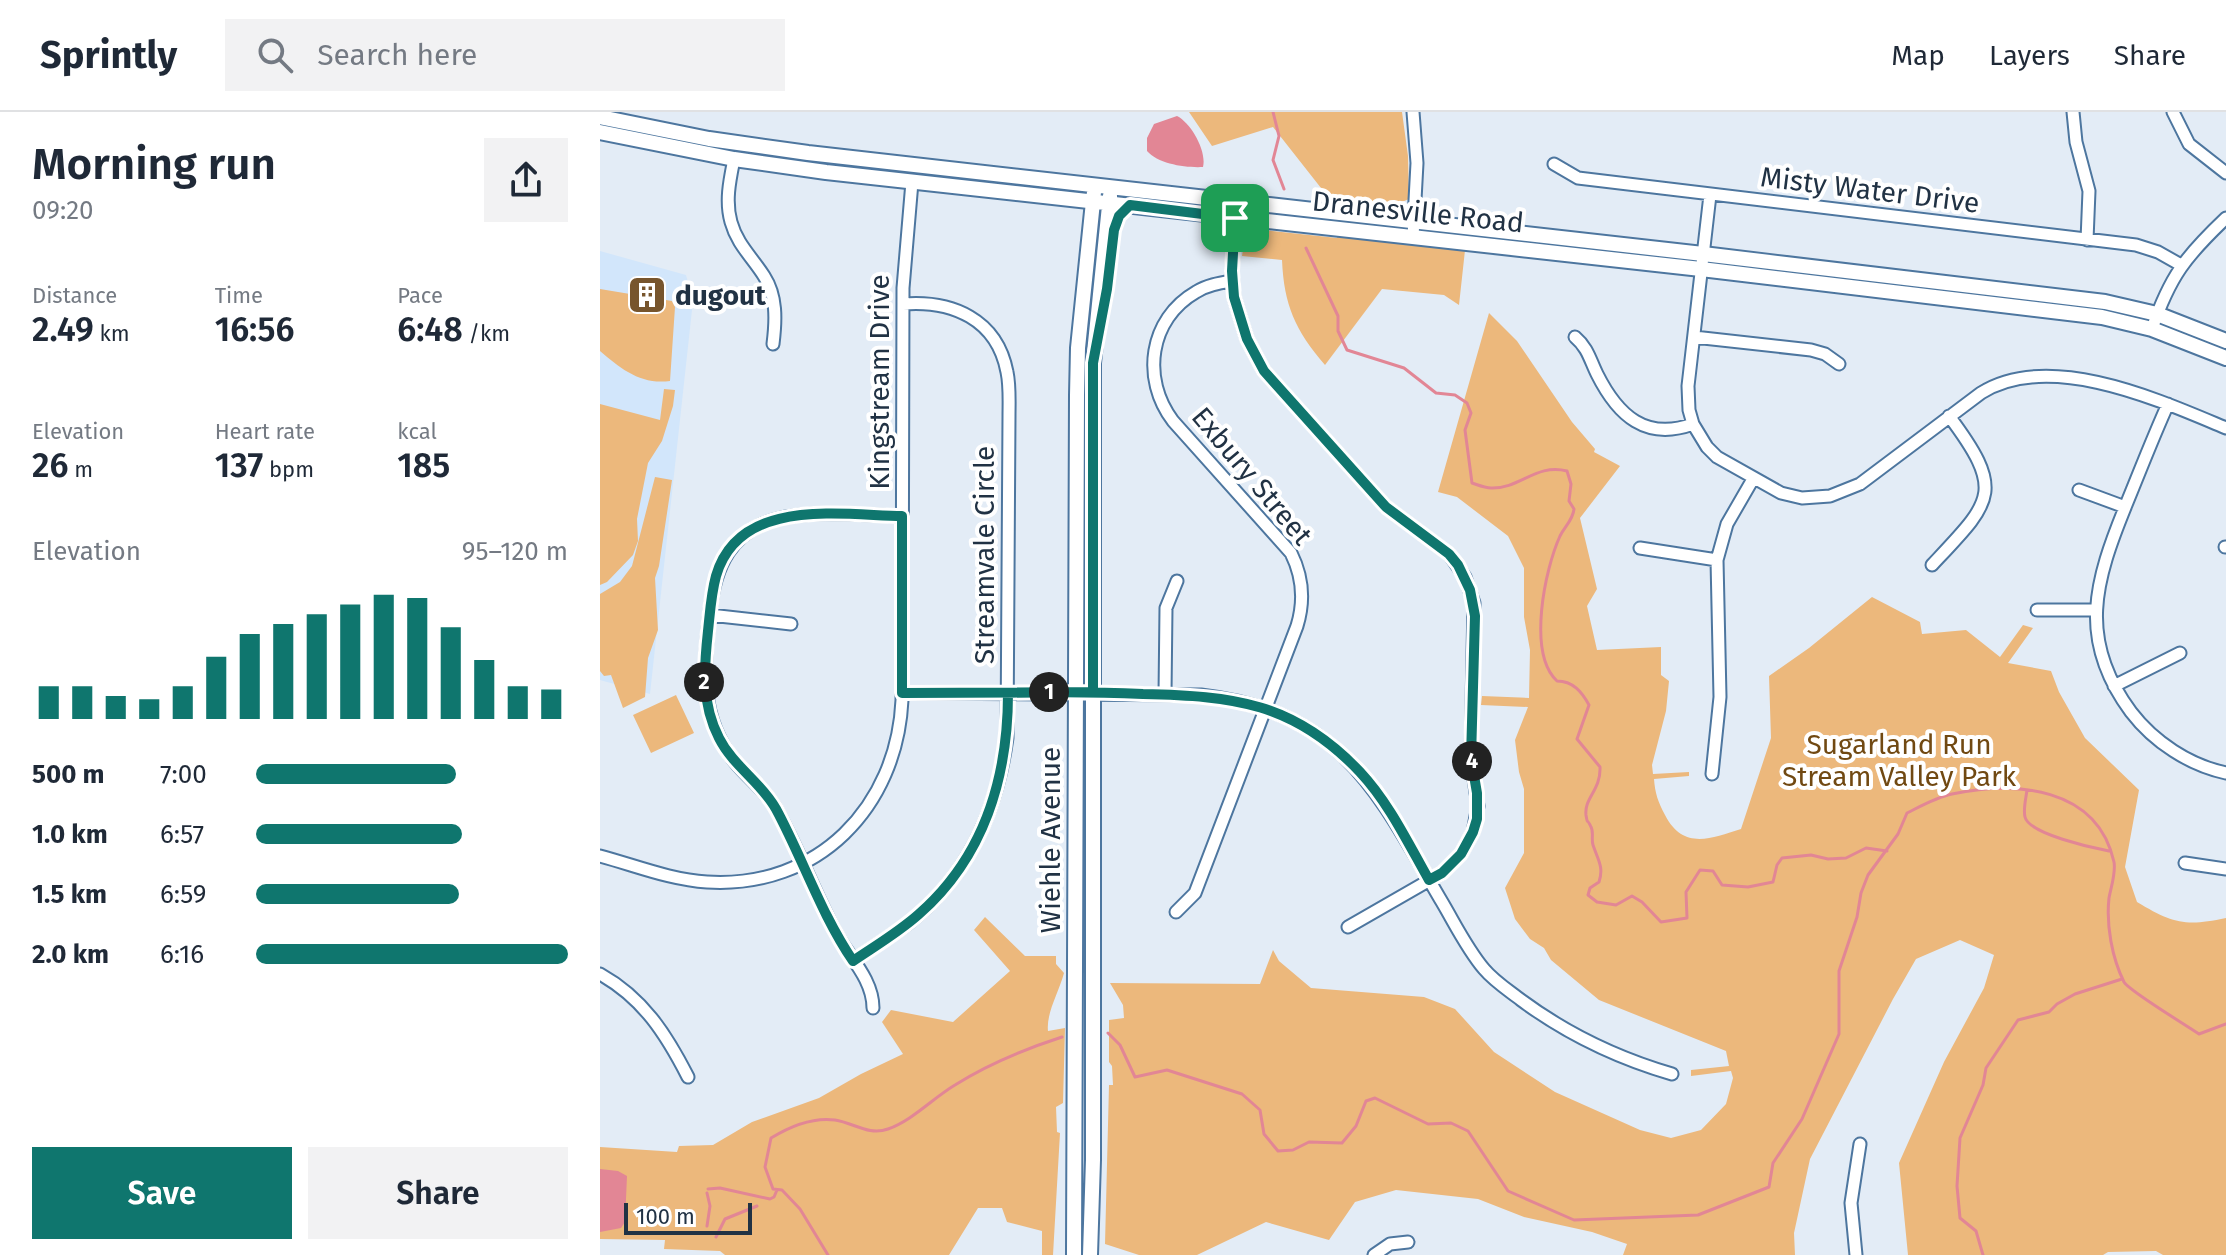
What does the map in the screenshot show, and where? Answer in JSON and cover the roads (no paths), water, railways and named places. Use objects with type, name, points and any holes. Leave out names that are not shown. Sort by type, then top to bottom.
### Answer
[{"type":"main road","name":"Dranesville Road","points":[[600,117],[775,149],[1111,187],[1414,229],[1702,261],[2155,322],[2226,341]]},
{"type":"main road","name":"Dranesville Road","points":[[600,132],[734,159],[912,182],[1235,218],[1414,229]]},
{"type":"main road","name":"Wiehle Avenue","points":[[1074,1255],[1078,348],[1095,185]]},
{"type":"main road","name":"Wiehle Avenue","points":[[1090,1255],[1093,363],[1111,187]]},
{"type":"main road","points":[[1093,363],[1114,230],[1119,216],[1130,205]]},
{"type":"main road","name":"Dranesville Road","points":[[2155,322],[2226,358]]},
{"type":"street","points":[[1413,112],[1417,163],[1414,229]]},
{"type":"street","points":[[2073,112],[2076,142],[2089,191],[2087,240]]},
{"type":"street","points":[[2173,112],[2189,144],[2226,173]]},
{"type":"street","points":[[734,159],[728,204],[730,219],[741,246],[770,288],[775,313],[773,344]]},
{"type":"street","name":"Misty Water Drive","points":[[1554,164],[1578,178],[2145,247],[2181,265]]},
{"type":"street","name":"Kingstream Drive","points":[[600,856],[704,882],[768,877],[802,864],[833,845],[848,831],[873,800],[893,759],[902,693],[903,304],[904,255],[912,182]]},
{"type":"street","points":[[1710,195],[1688,386],[1689,410],[1693,424],[1717,457],[1781,493],[1802,498],[1839,494],[1860,484],[1992,385],[2030,376],[2116,386],[2226,428]]},
{"type":"street","points":[[1235,218],[1232,281],[1240,321],[1264,371],[1386,507],[1449,554],[1470,590],[1475,616],[1471,758],[1477,793],[1477,819],[1473,832],[1461,854],[1442,873],[1348,927]]},
{"type":"street","points":[[2155,322],[2168,286],[2181,265],[2226,218]]},
{"type":"street","name":"Exbury Street","points":[[1176,912],[1195,893],[1300,615],[1302,589],[1297,565],[1284,543],[1168,413],[1157,391],[1153,368],[1157,339],[1170,314],[1198,290],[1232,281]]},
{"type":"street","name":"Streamvale Circle","points":[[853,961],[920,913],[946,887],[982,830],[999,784],[1007,738],[1008,377],[1005,363],[989,333],[971,317],[944,305],[903,304]]},
{"type":"street","points":[[1575,337],[1588,351],[1610,396],[1630,418],[1662,431],[1693,424]]},
{"type":"street","points":[[1694,337],[1811,350],[1825,354],[1839,364]]},
{"type":"street","points":[[2168,404],[2104,558],[2096,610],[2100,645],[2114,686],[2135,717],[2161,742],[2193,762],[2226,773]]},
{"type":"street","points":[[1932,565],[1973,521],[1985,488],[1981,462],[1949,416]]},
{"type":"street","points":[[1712,774],[1720,697],[1717,560],[1727,524],[1753,479]]},
{"type":"street","points":[[2079,490],[2125,507]]},
{"type":"street","points":[[873,1008],[871,990],[836,933],[770,799],[727,752],[712,721],[704,673],[713,587],[721,562],[738,540],[762,523],[789,516],[902,516]]},
{"type":"street","points":[[1640,548],[1717,560]]},
{"type":"street","points":[[1165,694],[1166,608],[1177,581]]},
{"type":"street","points":[[2037,610],[2096,610]]},
{"type":"street","points":[[710,615],[791,624]]},
{"type":"street","points":[[2114,686],[2180,653]]},
{"type":"street","points":[[902,693],[1093,692],[1223,697],[1266,708],[1288,718],[1327,742],[1361,773],[1386,805],[1474,956],[1496,982],[1568,1032],[1626,1059],[1672,1074]]},
{"type":"street","points":[[2185,863],[2226,869]]},
{"type":"street","points":[[600,974],[625,990],[652,1016],[688,1077]]},
{"type":"street","points":[[1856,1255],[1851,1203],[1860,1144]]},
{"type":"street","points":[[1374,1255],[1390,1244],[1408,1242]]},
{"type":"waterway","points":[[1273,112],[1279,136],[1273,160],[1284,189]]},
{"type":"waterway","points":[[1306,248],[1338,316],[1338,331],[1347,350],[1404,368],[1436,393],[1455,395],[1467,403],[1471,413],[1465,430],[1472,483],[1489,488],[1501,487],[1546,470],[1567,471],[1571,484],[1569,501],[1574,509],[1560,536],[1549,569],[1541,632],[1548,668],[1557,681],[1576,688],[1589,705],[1577,739],[1600,767],[1586,815],[1601,872],[1599,882],[1590,888],[1588,895],[1597,902],[1616,905],[1632,896],[1661,922],[1687,918],[1686,892],[1700,870],[1713,871],[1722,885],[1748,887],[1773,882],[1782,858],[1811,855],[1828,859],[1846,858],[1866,848],[1887,851]]},
{"type":"waterway","points":[[1108,1033],[1120,1045],[1135,1077],[1167,1070],[1242,1094],[1260,1110],[1264,1134],[1278,1151],[1293,1150],[1309,1142],[1342,1143],[1356,1126],[1366,1101],[1375,1098],[1428,1124],[1451,1123],[1468,1131],[1508,1191],[1574,1220],[1698,1215],[1769,1187],[1773,1163],[1802,1119],[1839,1034],[1839,971],[1857,917],[1861,893],[1868,875],[1898,834],[1907,813],[1946,795],[2002,788],[2050,795],[2072,804],[2090,817],[2105,837],[2114,862],[2108,919],[2116,963],[2124,982],[2199,1034],[2226,1024]]},
{"type":"waterway","points":[[2027,790],[2024,814],[2029,823],[2062,839],[2109,851]]},
{"type":"waterway","points":[[1983,1255],[1976,1231],[1960,1218],[1957,1186],[1960,1138],[1983,1085],[1986,1068],[2018,1020],[2049,1012],[2075,994],[2122,979]]},
{"type":"waterway","points":[[828,1255],[800,1209],[782,1190],[773,1189],[765,1167],[771,1138],[793,1127],[818,1120],[835,1120],[874,1131],[888,1129],[980,1070],[1062,1037]]},
{"type":"waterway","points":[[708,1189],[720,1188],[770,1199],[777,1190]]},
{"type":"waterway","points":[[707,1193],[710,1206],[707,1226]]},
{"type":"waterway","points":[[716,1237],[725,1219],[757,1206]]},
{"type":"place","name":"dugout","points":[[647,295]]},
{"type":"park label","name":"Sugarland Run Stream Valley Park","points":[[1899,760]]}]
